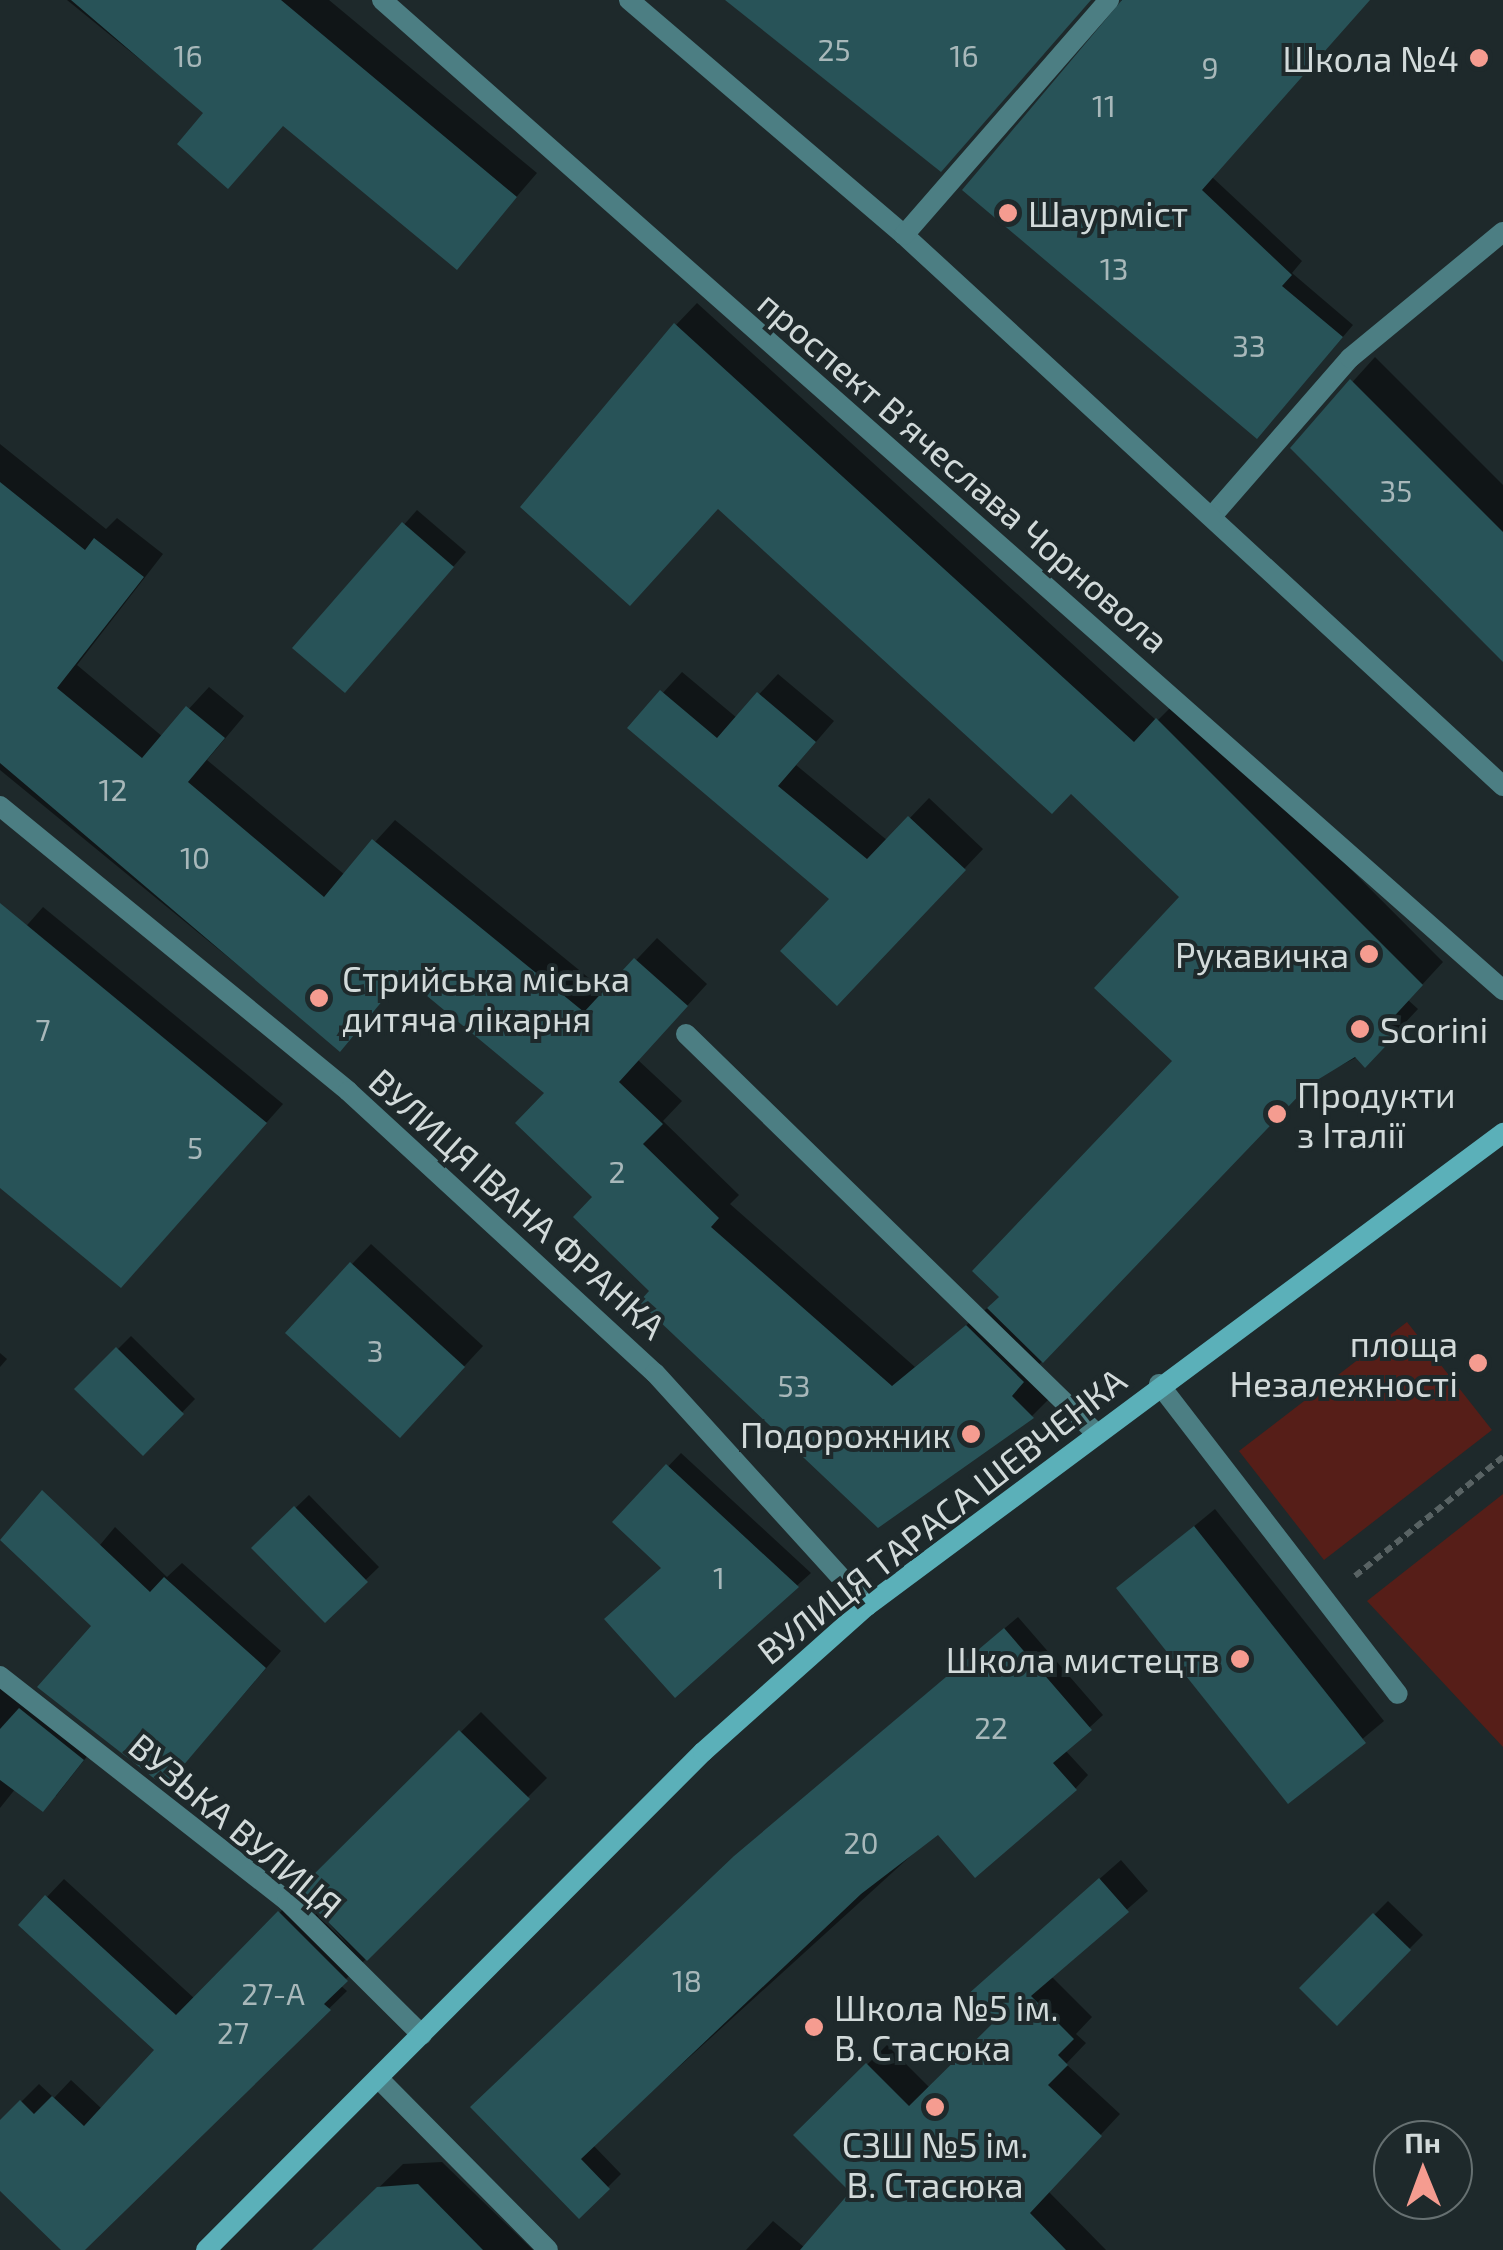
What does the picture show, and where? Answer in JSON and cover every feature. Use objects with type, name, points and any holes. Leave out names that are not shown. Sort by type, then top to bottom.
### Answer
[{"type":"main road","name":"ВУЛИЦЯ ТАРАСА ШЕВЧЕНКА","points":[[206,2250],[703,1752],[867,1606],[1159,1384],[1503,1133]]},
{"type":"street","name":"проспект Вʼячеслава Чорновола","points":[[382,0],[1503,990]]},
{"type":"street","points":[[629,0],[904,235],[1213,515],[1503,786]]},
{"type":"street","points":[[904,235],[1109,0]]},
{"type":"street","points":[[1213,515],[1350,358],[1503,232]]},
{"type":"street","name":"ВУЛИЦЯ ІВАНА ФРАНКА","points":[[0,806],[348,1091],[656,1373],[867,1606]]},
{"type":"street","points":[[686,1034],[1096,1432]]},
{"type":"street","points":[[1159,1384],[1398,1694]]},
{"type":"street","name":"ВУЗЬКА ВУЛИЦЯ","points":[[0,1676],[286,1902],[422,2035]]},
{"type":"street","points":[[379,2078],[548,2250]]},
{"type":"path","points":[[1327,1599],[1503,1457]]},
{"type":"shaded area","points":[[1407,1322],[1492,1430],[1324,1560],[1239,1451]]},
{"type":"shaded area","points":[[1503,1494],[1503,1747],[1367,1601]]},
{"type":"building","points":[[71,0],[281,0],[517,197],[457,270],[283,126],[228,189],[177,144],[203,113]]},
{"type":"building","points":[[725,0],[1091,0],[941,172]]},
{"type":"building","points":[[1122,0],[1370,0],[1202,190],[1292,275],[1282,286],[1343,337],[1257,439],[962,190]]},
{"type":"building","points":[[674,323],[1134,742],[1156,718],[1423,985],[1388,1023],[1398,1033],[1365,1068],[1355,1057],[1309,1085],[1043,1363],[987,1308],[999,1297],[972,1271],[1172,1061],[1094,988],[1179,897],[1071,794],[1052,814],[718,509],[630,606],[520,507]]},
{"type":"building","points":[[1350,379],[1503,532],[1503,662],[1290,448]]},
{"type":"building","points":[[0,482],[85,550],[94,538],[144,577],[57,688],[142,758],[186,706],[225,738],[188,782],[324,897],[372,839],[584,1012],[634,958],[688,1006],[619,1082],[663,1124],[643,1144],[719,1218],[711,1227],[892,1386],[966,1325],[1024,1382],[1012,1396],[1034,1418],[878,1528],[639,1302],[649,1291],[573,1217],[592,1197],[515,1123],[544,1093],[403,976],[340,1052],[0,763]]},
{"type":"building","points":[[402,522],[454,567],[345,693],[292,648]]},
{"type":"building","points":[[660,690],[717,738],[757,692],[816,742],[778,786],[867,859],[908,816],[966,870],[837,1006],[780,951],[829,899],[627,728]]},
{"type":"building","points":[[0,903],[267,1123],[121,1288],[0,1188]]},
{"type":"building","points":[[350,1262],[465,1367],[400,1438],[285,1333]]},
{"type":"building","points":[[116,1347],[184,1414],[143,1456],[74,1389]]},
{"type":"building","points":[[666,1464],[799,1587],[675,1698],[604,1619],[661,1568],[612,1522]]},
{"type":"building","points":[[42,1490],[150,1592],[164,1577],[266,1668],[165,1787],[37,1687],[91,1626],[0,1540]]},
{"type":"building","points":[[294,1506],[368,1582],[325,1623],[251,1548]]},
{"type":"building","points":[[1194,1526],[1366,1743],[1288,1804],[1116,1588]]},
{"type":"building","points":[[1004,1628],[1092,1730],[1053,1763],[1077,1790],[975,1878],[938,1835],[861,1894],[581,2159],[610,2189],[579,2219],[470,2107],[734,1856]]},
{"type":"building","points":[[19,1708],[84,1760],[43,1812],[0,1780],[0,1729]]},
{"type":"building","points":[[459,1730],[530,1799],[367,1961],[297,1891]]},
{"type":"building","name":"СЗШ №5 ім. В. Стасюка","points":[[1099,1878],[1129,1912],[1031,1996],[1074,2039],[1058,2055],[1068,2065],[1048,2085],[1102,2136],[1030,2213],[1066,2250],[800,2250],[850,2192],[793,2135],[866,2063],[909,2106],[993,2023],[966,1996]]},
{"type":"building","points":[[45,1895],[176,2015],[278,1911],[348,1981],[324,2004],[331,2010],[85,2250],[61,2250],[0,2191],[0,2120],[20,2100],[34,2114],[52,2096],[84,2126],[154,2050],[18,1925]]},
{"type":"building","points":[[1373,1913],[1411,1950],[1337,2026],[1299,1988]]},
{"type":"building","points":[[418,2184],[483,2250],[312,2250],[377,2187]]},
{"type":"place","name":"Школа №4","points":[[1479,58]]},
{"type":"place","name":"Шаурміст","points":[[1008,213]]},
{"type":"place","name":"Рукавичка","points":[[1369,954]]},
{"type":"place","name":"Стрийська міська дитяча лікарня","points":[[319,998]]},
{"type":"place","name":"Scorini","points":[[1360,1029]]},
{"type":"place","name":"Продукти з Італії","points":[[1277,1114]]},
{"type":"place","name":"площа Незалежності","points":[[1478,1363]]},
{"type":"place","name":"Подорожник","points":[[971,1434]]},
{"type":"place","name":"Школа мистецтв","points":[[1240,1659]]},
{"type":"place","name":"Школа №5 ім. В. Стасюка","points":[[814,2027]]},
{"type":"place","name":"СЗШ №5 ім. В. Стасюка","points":[[935,2107]]}]
